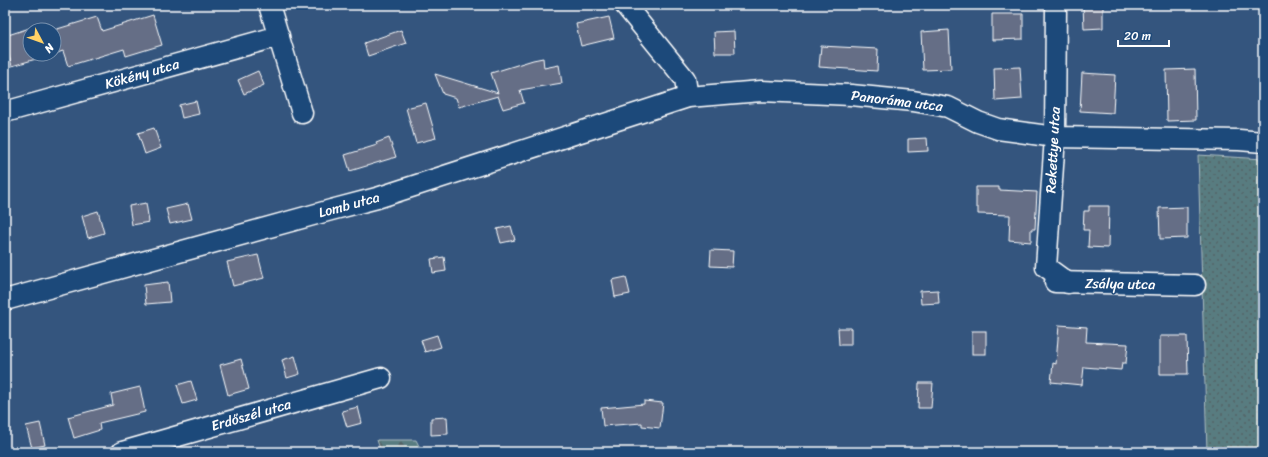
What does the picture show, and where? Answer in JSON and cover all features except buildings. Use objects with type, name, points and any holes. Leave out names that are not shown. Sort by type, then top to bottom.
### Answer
[{"type":"street","points":[[270,5],[302,113]]},
{"type":"street","points":[[625,5],[685,80],[688,96]]},
{"type":"street","name":"Rekettye utca","points":[[1056,5],[1055,137],[1046,267],[1068,283]]},
{"type":"street","name":"Kökény utca","points":[[5,112],[279,36]]},
{"type":"street","name":"Panoráma utca","points":[[688,96],[761,91],[851,95],[913,101],[948,107],[978,122],[998,129],[1055,137],[1231,140],[1263,142]]},
{"type":"street","name":"Lomb utca","points":[[5,300],[377,198],[688,96]]},
{"type":"street","name":"Zsálya utca","points":[[1044,282],[1195,285]]},
{"type":"street","name":"Erdőszél utca","points":[[122,452],[381,378]]},
{"type":"green space","points":[[1198,155],[1263,159],[1263,452],[1207,452]]},
{"type":"green space","points":[[377,440],[416,440],[422,452],[381,452]]}]
